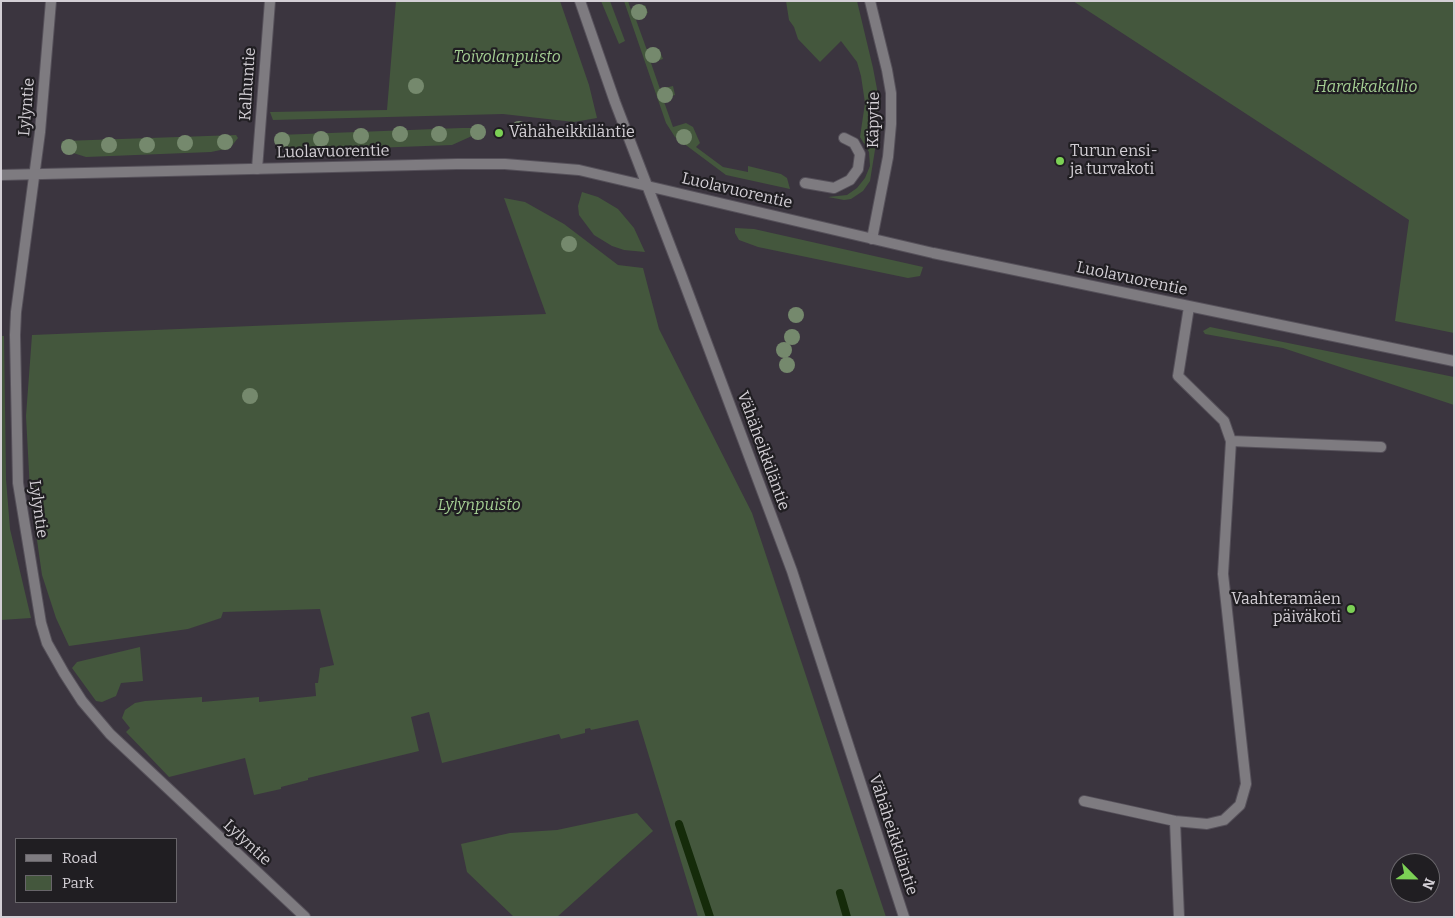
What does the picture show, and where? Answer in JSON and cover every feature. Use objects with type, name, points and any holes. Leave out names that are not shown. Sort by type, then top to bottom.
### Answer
[{"type":"street","name":"Lylyntie","points":[[51,1],[35,174],[16,312],[15,375],[18,483],[41,623],[47,643],[82,701],[110,734],[305,917]]},
{"type":"street","name":"Kalhuntie","points":[[257,169],[270,1]]},
{"type":"street","name":"Vähäheikkiläntie","points":[[580,1],[615,102],[792,571],[904,917]]},
{"type":"street","name":"Käpytie","points":[[870,1],[888,70],[892,124],[888,157],[872,239]]},
{"type":"street","points":[[805,183],[834,188],[850,180],[858,168],[860,154],[854,143],[844,138]]},
{"type":"street","name":"Luolavuorentie","points":[[1,175],[505,164],[579,170],[872,239],[1189,307],[1454,361]]},
{"type":"street","points":[[1084,801],[1175,821],[1207,824],[1224,820],[1240,805],[1246,784],[1223,574],[1231,441],[1224,421],[1178,376],[1189,307]]},
{"type":"street","points":[[1231,441],[1381,447]]},
{"type":"street","points":[[1175,821],[1179,917]]},
{"type":"green space","name":"Toivolanpuisto","points":[[396,1],[560,1],[589,85],[597,118],[574,122],[503,114],[273,120],[270,112],[387,110]]},
{"type":"green space","points":[[601,1],[610,1],[625,41],[619,44]]},
{"type":"green space","points":[[624,1],[628,1],[631,10],[645,5],[648,13],[635,17],[648,53],[659,49],[663,59],[651,63],[660,89],[673,86],[675,95],[663,99],[673,127],[686,123],[693,127],[700,143],[696,147],[723,167],[748,172],[748,166],[781,174],[787,178],[790,189],[726,175],[675,137],[666,123]]},
{"type":"green space","points":[[786,1],[857,1],[877,89],[878,131],[870,181],[863,191],[851,199],[844,200],[828,197],[847,195],[857,188],[865,178],[870,166],[869,152],[860,137],[865,103],[857,62],[841,41],[820,62],[798,39],[794,27],[789,20]]},
{"type":"green space","name":"Harakkakallio","points":[[1073,1],[1454,1],[1454,333],[1395,321],[1409,220]]},
{"type":"green space","points":[[484,128],[484,136],[472,136],[452,145],[293,151],[288,148],[278,135]]},
{"type":"green space","points":[[236,135],[238,138],[230,148],[211,152],[86,157],[70,152],[61,143],[63,141]]},
{"type":"green space","points":[[582,192],[598,197],[618,209],[634,228],[645,252],[624,250],[612,246],[594,235],[579,215],[578,206]]},
{"type":"green space","name":"Lylynpuisto","points":[[504,198],[525,202],[564,224],[618,265],[643,268],[659,329],[752,513],[886,917],[698,917],[638,720],[591,730],[590,728],[585,729],[585,733],[561,739],[559,734],[442,763],[429,712],[411,717],[419,751],[308,778],[308,780],[281,787],[281,789],[254,795],[245,758],[169,777],[126,732],[130,728],[122,718],[125,710],[135,703],[145,701],[202,697],[202,702],[259,697],[259,702],[316,696],[315,683],[318,683],[320,668],[334,665],[320,609],[223,612],[221,618],[188,629],[69,646],[56,618],[42,575],[30,491],[26,416],[32,335],[546,314]]},
{"type":"green space","points":[[735,228],[754,229],[923,267],[920,276],[908,278],[758,247],[739,240],[735,233]]},
{"type":"green space","points":[[1210,327],[1454,377],[1454,405],[1283,348],[1205,334],[1203,331]]},
{"type":"green space","points":[[1,336],[4,336],[6,479],[10,529],[31,618],[1,620]]},
{"type":"green space","points":[[140,647],[143,681],[121,683],[116,696],[102,702],[96,701],[72,668],[77,662]]},
{"type":"green space","points":[[637,813],[653,831],[557,917],[514,917],[467,872],[461,844],[510,833],[557,830]]},
{"type":"waterway","points":[[679,824],[710,917]]},
{"type":"waterway","points":[[840,893],[847,917]]},
{"type":"place","name":"Vähäheikkiläntie","points":[[499,133]]},
{"type":"place","name":"Turun ensi- ja turvakoti","points":[[1060,161]]},
{"type":"place","name":"Vaahteramäen päiväkoti","points":[[1351,609]]}]
